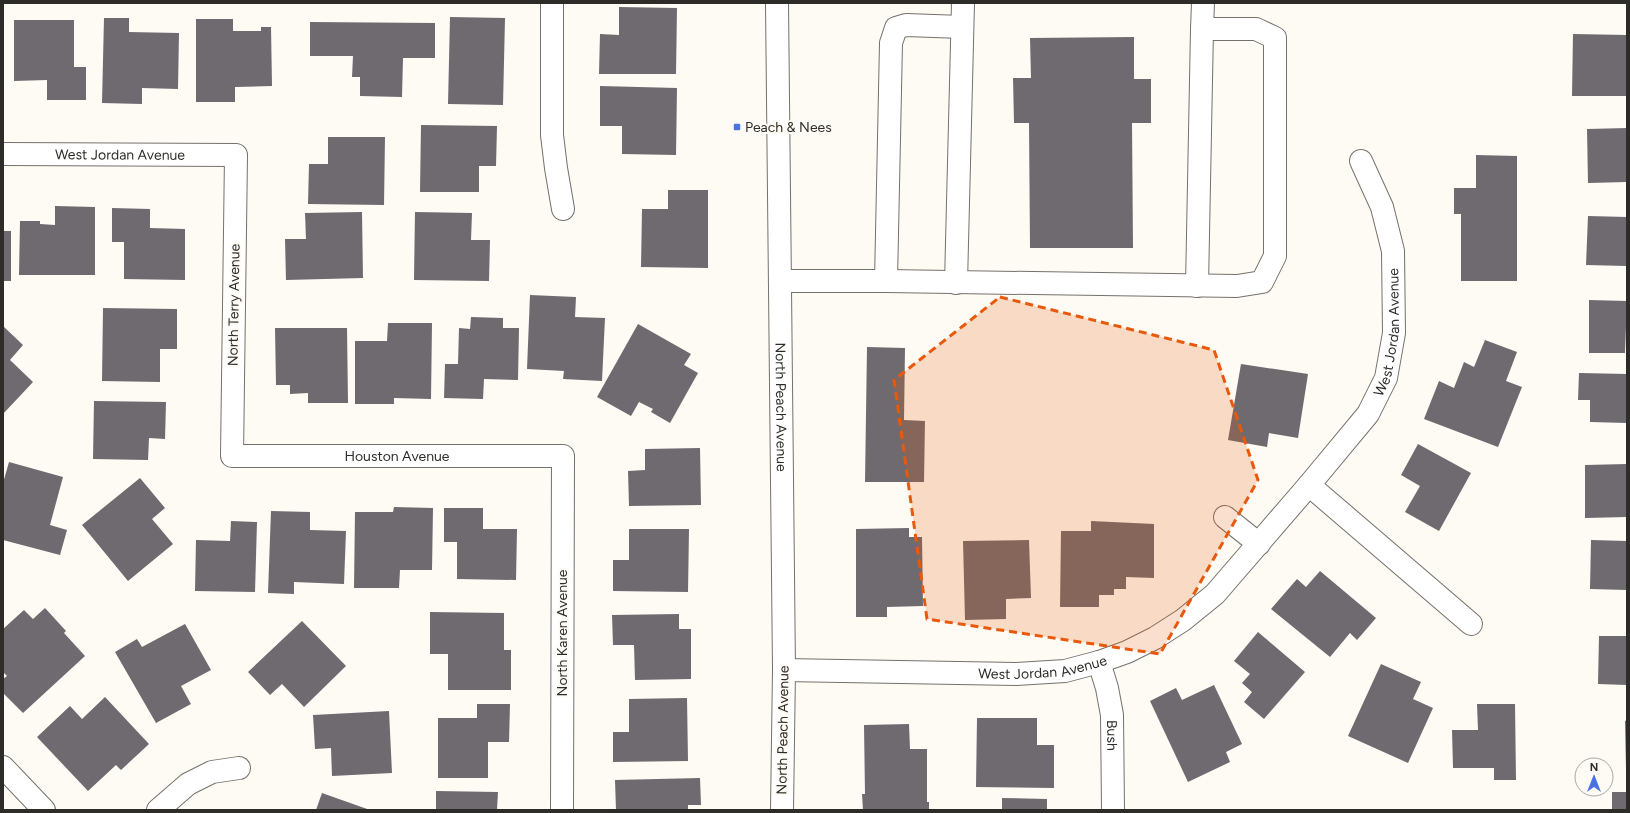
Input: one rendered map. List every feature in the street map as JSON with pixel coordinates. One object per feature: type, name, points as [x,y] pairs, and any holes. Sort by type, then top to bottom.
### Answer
[{"type":"street","points":[[552,3],[552,135],[563,209]]},
{"type":"street","name":"North Peach Avenue","points":[[777,3],[784,670],[782,810]]},
{"type":"street","points":[[956,283],[963,3]]},
{"type":"street","points":[[1197,286],[1203,3]]},
{"type":"street","points":[[886,281],[891,43],[896,28],[906,25],[962,27]]},
{"type":"street","points":[[781,281],[886,281],[1197,286],[1237,286],[1262,282],[1275,256],[1275,38],[1256,29],[1202,29]]},
{"type":"street","name":"West Jordan Avenue","points":[[3,154],[236,154]]},
{"type":"street","name":"North Terry Avenue","points":[[232,456],[236,154]]},
{"type":"street","name":"West Jordan Avenue","points":[[784,670],[1016,674],[1065,671],[1099,662],[1127,652],[1155,638],[1183,620],[1215,594],[1368,414],[1386,378],[1394,333],[1393,251],[1382,207],[1361,161]]},
{"type":"street","name":"Houston Avenue","points":[[232,456],[563,456]]},
{"type":"street","name":"North Karen Avenue","points":[[562,810],[563,456]]},
{"type":"street","points":[[1309,485],[1471,624]]},
{"type":"street","points":[[1225,517],[1258,544]]},
{"type":"street","name":"Bush","points":[[1099,662],[1107,688],[1112,715],[1113,810]]},
{"type":"street","points":[[3,767],[44,810]]},
{"type":"street","points":[[158,810],[188,784],[212,772],[239,768]]},
{"type":"highlighted area","points":[[1000,297],[1214,350],[1258,480],[1160,654],[927,619],[894,380]]},
{"type":"building","points":[[619,7],[677,8],[676,74],[599,74],[600,34],[619,35]]},
{"type":"building","points":[[450,17],[505,18],[503,105],[448,104]]},
{"type":"building","points":[[104,18],[129,18],[129,32],[179,33],[178,89],[142,88],[142,104],[102,103]]},
{"type":"building","points":[[196,19],[233,19],[233,31],[261,31],[261,27],[271,27],[272,86],[235,87],[235,102],[196,102]]},
{"type":"building","points":[[14,20],[74,20],[74,67],[86,67],[86,100],[47,100],[47,80],[14,81]]},
{"type":"building","points":[[310,22],[435,23],[435,58],[403,58],[402,97],[360,96],[360,77],[352,77],[353,56],[310,56]]},
{"type":"building","points":[[1573,34],[1627,35],[1627,96],[1572,96]]},
{"type":"building","points":[[1134,37],[1134,79],[1151,79],[1151,123],[1132,123],[1133,248],[1030,248],[1029,123],[1014,123],[1013,78],[1031,78],[1030,38]]},
{"type":"building","points":[[600,86],[677,88],[676,155],[622,154],[622,126],[600,126]]},
{"type":"building","points":[[421,125],[497,126],[496,166],[479,166],[479,192],[420,192]]},
{"type":"building","points":[[1627,128],[1627,182],[1588,183],[1587,129]]},
{"type":"building","points":[[328,137],[385,137],[384,205],[308,204],[309,164],[328,164]]},
{"type":"building","points":[[1476,155],[1517,156],[1517,281],[1461,281],[1461,214],[1454,214],[1454,188],[1476,188]]},
{"type":"building","points":[[668,190],[708,190],[708,268],[641,267],[642,209],[668,209]]},
{"type":"building","points":[[55,206],[95,207],[95,275],[19,275],[20,221],[40,221],[40,224],[55,225]]},
{"type":"building","points":[[112,208],[150,209],[150,228],[185,229],[185,280],[124,279],[124,242],[112,242]]},
{"type":"building","points":[[362,212],[363,278],[286,280],[285,239],[306,239],[305,213]]},
{"type":"building","points":[[415,212],[472,213],[471,240],[490,240],[489,281],[414,280]]},
{"type":"building","points":[[1588,216],[1627,217],[1627,266],[1586,265]]},
{"type":"building","points":[[3,231],[11,231],[11,281],[3,281]]},
{"type":"building","points":[[530,295],[576,297],[575,317],[605,318],[602,381],[563,379],[564,371],[527,369]]},
{"type":"building","points":[[1589,300],[1627,301],[1625,353],[1589,353]]},
{"type":"building","points":[[103,308],[177,309],[177,349],[160,349],[160,382],[102,381]]},
{"type":"building","points":[[471,317],[503,318],[503,328],[519,328],[518,380],[484,379],[483,399],[444,398],[445,364],[458,364],[459,328],[470,329]]},
{"type":"building","points":[[388,323],[432,323],[431,399],[394,398],[394,404],[355,404],[355,341],[387,341]]},
{"type":"building","points":[[638,324],[691,354],[684,365],[698,373],[670,423],[651,412],[653,409],[639,402],[631,416],[597,397]]},
{"type":"building","points":[[3,326],[23,345],[10,360],[33,382],[3,414]]},
{"type":"building","points":[[275,328],[347,328],[348,403],[308,403],[308,393],[290,394],[290,385],[276,385]]},
{"type":"building","points":[[1485,340],[1517,352],[1506,381],[1522,387],[1498,447],[1424,419],[1439,381],[1454,388],[1464,362],[1474,367]]},
{"type":"building","points":[[867,347],[905,348],[904,420],[925,421],[924,482],[865,482]]},
{"type":"building","points":[[1241,364],[1308,374],[1298,438],[1269,433],[1267,447],[1228,440]]},
{"type":"building","points":[[1579,373],[1627,374],[1627,423],[1590,422],[1590,400],[1578,400]]},
{"type":"building","points":[[94,401],[166,402],[165,439],[149,438],[148,460],[93,459]]},
{"type":"building","points":[[1418,444],[1471,473],[1439,531],[1405,512],[1420,486],[1401,475]]},
{"type":"building","points":[[700,448],[701,505],[629,506],[628,471],[645,470],[645,449]]},
{"type":"building","points":[[9,462],[63,477],[50,525],[67,530],[60,555],[3,540],[3,483]]},
{"type":"building","points":[[1627,464],[1627,517],[1585,518],[1585,465]]},
{"type":"building","points":[[140,478],[165,508],[152,519],[173,544],[128,581],[82,525]]},
{"type":"building","points":[[394,507],[433,508],[432,570],[400,570],[399,588],[354,588],[355,512],[393,512]]},
{"type":"building","points":[[444,508],[483,508],[483,529],[517,529],[516,580],[457,579],[457,542],[444,542]]},
{"type":"building","points":[[271,511],[310,512],[310,530],[346,531],[344,584],[294,582],[294,594],[268,593]]},
{"type":"building","points":[[231,521],[257,522],[255,592],[195,591],[196,540],[230,541]]},
{"type":"building","points":[[1091,521],[1154,524],[1154,578],[1126,577],[1126,589],[1114,589],[1114,595],[1099,595],[1099,607],[1060,607],[1061,531],[1091,531]]},
{"type":"building","points":[[909,528],[909,537],[922,537],[923,606],[887,607],[887,617],[856,617],[856,529]]},
{"type":"building","points":[[629,529],[689,529],[688,592],[613,591],[613,560],[629,560]]},
{"type":"building","points":[[1029,540],[1031,598],[1006,599],[1006,619],[965,620],[963,541]]},
{"type":"building","points":[[1591,540],[1627,541],[1627,590],[1590,589]]},
{"type":"building","points":[[1320,571],[1376,618],[1357,640],[1350,633],[1330,657],[1271,609],[1297,579],[1306,587]]},
{"type":"building","points":[[45,608],[66,631],[64,633],[85,656],[23,713],[3,693],[3,679],[7,676],[3,672],[3,629],[24,610],[33,619]]},
{"type":"building","points":[[430,612],[504,613],[504,650],[511,650],[511,690],[448,690],[448,654],[430,654]]},
{"type":"building","points":[[679,614],[679,629],[691,629],[691,679],[635,680],[634,645],[613,645],[612,615]]},
{"type":"building","points":[[302,621],[346,666],[304,707],[282,684],[270,695],[248,672]]},
{"type":"building","points":[[185,624],[211,670],[181,686],[191,704],[156,723],[115,652],[137,639],[142,647]]},
{"type":"building","points":[[1258,632],[1305,672],[1264,719],[1244,702],[1252,692],[1242,683],[1250,674],[1234,661]]},
{"type":"building","points":[[1599,636],[1627,636],[1627,685],[1598,684]]},
{"type":"building","points":[[1381,664],[1421,682],[1413,699],[1433,708],[1408,763],[1348,736]]},
{"type":"building","points":[[1214,685],[1242,744],[1226,752],[1230,762],[1188,782],[1150,701],[1176,688],[1182,700]]},
{"type":"building","points":[[105,697],[149,744],[121,770],[116,765],[88,791],[37,737],[70,706],[82,719]]},
{"type":"building","points":[[687,698],[688,761],[613,762],[613,732],[629,732],[629,699]]},
{"type":"building","points":[[477,704],[510,704],[509,742],[488,742],[488,778],[438,778],[438,718],[477,718]]},
{"type":"building","points":[[1477,704],[1515,704],[1516,780],[1494,780],[1494,768],[1453,768],[1452,730],[1478,730]]},
{"type":"building","points":[[389,711],[392,773],[332,776],[331,748],[315,749],[313,715]]},
{"type":"building","points":[[977,718],[1037,718],[1037,745],[1054,745],[1054,788],[976,787]]},
{"type":"building","points":[[1627,720],[1627,769],[1626,769],[1625,721]]},
{"type":"building","points":[[909,724],[910,749],[927,749],[927,802],[929,802],[929,810],[863,810],[862,794],[865,794],[864,725]]},
{"type":"building","points":[[700,778],[701,805],[688,805],[688,810],[616,810],[615,780]]},
{"type":"building","points":[[436,791],[498,792],[497,810],[436,810]]},
{"type":"building","points":[[1614,792],[1627,792],[1627,810],[1612,810],[1612,797],[1614,797]]},
{"type":"building","points":[[322,793],[370,810],[316,810]]},
{"type":"building","points":[[1002,798],[1047,799],[1047,810],[1002,810]]},
{"type":"place","name":"Peach & Nees","points":[[737,127]]}]
